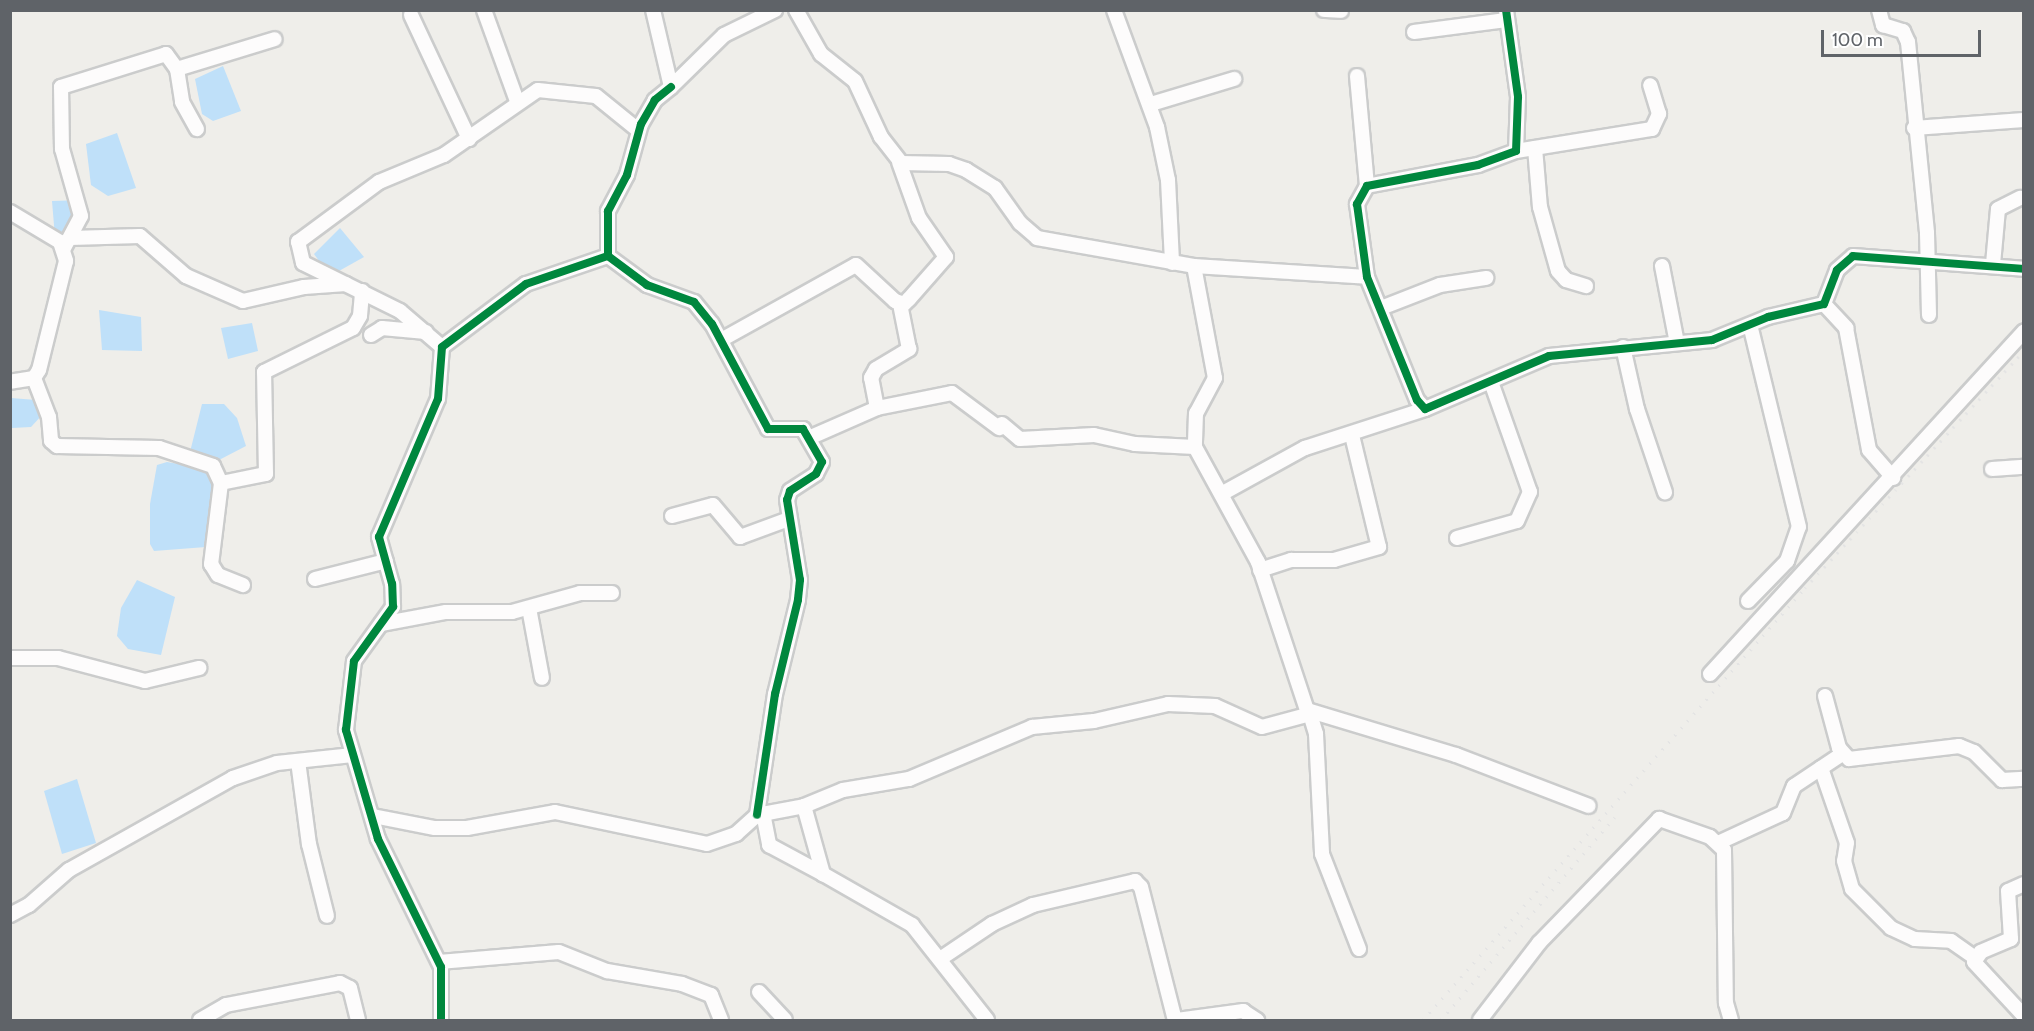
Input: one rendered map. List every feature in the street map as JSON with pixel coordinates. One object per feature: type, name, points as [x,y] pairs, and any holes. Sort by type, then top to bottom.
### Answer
[{"type":"street","points":[[483,10],[517,100]]},
{"type":"street","points":[[654,10],[671,87]]},
{"type":"street","points":[[608,256],[608,211],[627,175],[642,123],[671,87],[724,35],[775,10]]},
{"type":"street","points":[[796,10],[821,54],[855,81],[881,137],[899,162],[919,218],[946,257],[905,302],[909,349],[876,369],[871,378],[877,408]]},
{"type":"street","points":[[1113,10],[1151,104],[1168,180],[1172,263]]},
{"type":"street","points":[[1324,10],[1341,12]]},
{"type":"street","points":[[1879,10],[1883,25],[1903,31],[1908,42],[1914,128],[1928,261],[1929,315]]},
{"type":"street","points":[[411,15],[469,139]]},
{"type":"street","points":[[1414,32],[1506,15],[1518,97],[1516,151]]},
{"type":"street","points":[[177,69],[275,39]]},
{"type":"street","points":[[197,129],[182,102],[177,69],[170,58],[158,54],[59,89],[62,149],[81,216],[67,243],[66,261],[34,378],[49,417],[50,436],[57,446],[172,450],[213,466],[221,483],[211,564],[218,575],[243,585]]},
{"type":"street","points":[[1358,76],[1367,186],[1357,204],[1356,219],[1368,277],[1417,400],[1425,409]]},
{"type":"street","points":[[1151,104],[1234,79]]},
{"type":"street","points":[[1367,186],[1478,165],[1516,151],[1652,129],[1659,114],[1650,85]]},
{"type":"street","points":[[442,347],[426,332],[357,287],[303,263],[298,242],[327,217],[392,174],[434,160],[494,124],[517,100],[538,90],[555,89],[596,96],[642,123]]},
{"type":"street","points":[[1914,128],[2024,120]]},
{"type":"street","points":[[1535,148],[1540,207],[1558,271],[1566,280],[1586,286]]},
{"type":"street","points":[[899,162],[949,164],[966,170],[994,188],[1023,228],[1037,238],[1194,266],[1368,277]]},
{"type":"street","points":[[1993,264],[1998,209],[2020,198]]},
{"type":"street","points":[[10,212],[67,243],[140,236],[186,276],[243,301],[304,287],[357,287]]},
{"type":"street","points":[[608,256],[646,285],[694,302],[721,340],[768,429],[803,429],[811,437],[822,462],[816,474],[790,490],[786,509],[800,580],[798,600],[771,714],[760,814],[770,845],[912,925],[947,954],[987,1020]]},
{"type":"street","points":[[441,1020],[444,990],[439,962],[378,839],[354,755],[345,713],[350,673],[365,642],[393,607],[380,531],[438,399],[442,347],[526,284],[608,256]]},
{"type":"street","points":[[1824,304],[1837,270],[1853,256],[1993,264],[2024,269]]},
{"type":"street","points":[[721,340],[856,265],[905,302]]},
{"type":"street","points":[[1194,266],[1215,378],[1196,413],[1195,447],[1223,494],[1260,570],[1310,714],[1316,734],[1322,854],[1359,949]]},
{"type":"street","points":[[1662,266],[1677,343]]},
{"type":"street","points":[[1381,308],[1440,285],[1486,278]]},
{"type":"street","points":[[221,483],[266,474],[264,372],[353,328],[360,316],[357,287]]},
{"type":"street","points":[[1223,494],[1305,448],[1352,435],[1425,409],[1549,356],[1712,340],[1750,325],[1824,304]]},
{"type":"street","points":[[1824,304],[1846,328],[1869,450],[1893,478]]},
{"type":"street","points":[[1748,601],[1787,561],[1799,527],[1750,325]]},
{"type":"street","points":[[371,335],[381,328],[426,332]]},
{"type":"street","points":[[1710,674],[1893,478],[2024,331]]},
{"type":"street","points":[[1623,347],[1637,409],[1665,492]]},
{"type":"street","points":[[10,382],[34,378]]},
{"type":"street","points":[[1457,538],[1517,522],[1530,492],[1491,382]]},
{"type":"street","points":[[811,437],[877,408],[952,393],[1020,439],[1094,435],[1136,444],[1195,447]]},
{"type":"street","points":[[1260,570],[1291,560],[1334,560],[1379,547],[1352,435]]},
{"type":"street","points":[[1992,469],[2024,467]]},
{"type":"street","points":[[672,516],[713,506],[740,537],[789,519]]},
{"type":"street","points":[[315,579],[386,561]]},
{"type":"street","points":[[381,624],[446,612],[529,608],[580,593],[612,593]]},
{"type":"street","points":[[529,608],[542,678]]},
{"type":"street","points":[[10,658],[58,658],[145,681],[199,668]]},
{"type":"street","points":[[1825,696],[1842,754]]},
{"type":"street","points":[[373,816],[435,828],[467,828],[555,812],[707,844],[736,834],[760,814],[804,806],[843,790],[909,779],[1032,727],[1094,721],[1168,704],[1215,706],[1262,727],[1310,714],[1408,738],[1589,806]]},
{"type":"street","points":[[1842,754],[1857,759],[1959,746],[1974,752],[2002,780],[2024,779]]},
{"type":"street","points":[[1720,842],[1783,813],[1794,786],[1842,754]]},
{"type":"street","points":[[10,915],[29,905],[69,870],[185,803],[259,768],[354,755]]},
{"type":"street","points":[[298,761],[309,844],[327,916]]},
{"type":"street","points":[[1821,768],[1846,843],[1845,867],[1851,889],[1892,928],[1915,939],[1951,941],[1975,958],[1980,974],[2024,1016]]},
{"type":"street","points":[[804,806],[823,874]]},
{"type":"street","points":[[1480,1020],[1539,943],[1650,823],[1666,820],[1720,842],[1724,850],[1726,1003],[1731,1020]]},
{"type":"street","points":[[947,954],[1033,905],[1135,881],[1141,887],[1176,1020],[1243,1011],[1257,1020]]},
{"type":"street","points":[[1975,958],[2011,939],[2008,891],[2024,884]]},
{"type":"street","points":[[439,962],[559,952],[607,971],[682,984],[711,995],[721,1020]]},
{"type":"street","points":[[200,1020],[236,1002],[340,983],[350,988],[357,1020]]},
{"type":"street","points":[[759,992],[785,1020]]},
{"type":"water","points":[[223,66],[241,111],[213,121],[202,114],[195,79]]},
{"type":"water","points":[[117,133],[136,188],[108,196],[91,185],[86,144]]},
{"type":"water","points":[[83,200],[76,239],[55,237],[52,201]]},
{"type":"water","points":[[340,228],[364,257],[330,276],[314,254]]},
{"type":"water","points":[[99,310],[141,317],[142,351],[102,350]]},
{"type":"water","points":[[252,323],[258,351],[228,359],[221,328]]},
{"type":"water","points":[[11,398],[36,400],[43,414],[31,427],[12,428]]},
{"type":"water","points":[[202,404],[224,404],[237,418],[246,446],[219,460],[197,458],[190,452]]},
{"type":"water","points":[[167,462],[214,470],[219,486],[212,538],[206,547],[154,551],[150,544],[150,504],[157,465]]},
{"type":"water","points":[[137,580],[175,597],[161,655],[128,649],[117,636],[121,608]]},
{"type":"water","points":[[77,779],[96,843],[62,854],[44,791]]},
{"type":"railway","points":[[1423,1020],[1805,588],[2024,351]]},
{"type":"railway","points":[[1441,1020],[1615,817]]},
{"type":"cycle path","points":[[1506,10],[1518,97],[1516,151],[1478,165],[1367,186],[1357,204],[1367,277],[1417,400],[1425,409],[1549,356],[1712,340],[1768,317],[1824,304],[1837,270],[1853,256],[2024,269]]},
{"type":"cycle path","points":[[671,87],[655,100],[641,124],[627,175],[608,211],[608,256],[647,285],[694,302],[712,324],[768,429],[803,429],[822,462],[816,474],[790,491],[787,500],[800,580],[798,600],[775,694],[757,815]]},
{"type":"cycle path","points":[[441,1020],[441,967],[378,839],[346,730],[354,661],[393,607],[392,584],[379,537],[438,399],[442,347],[526,284],[608,256]]}]
